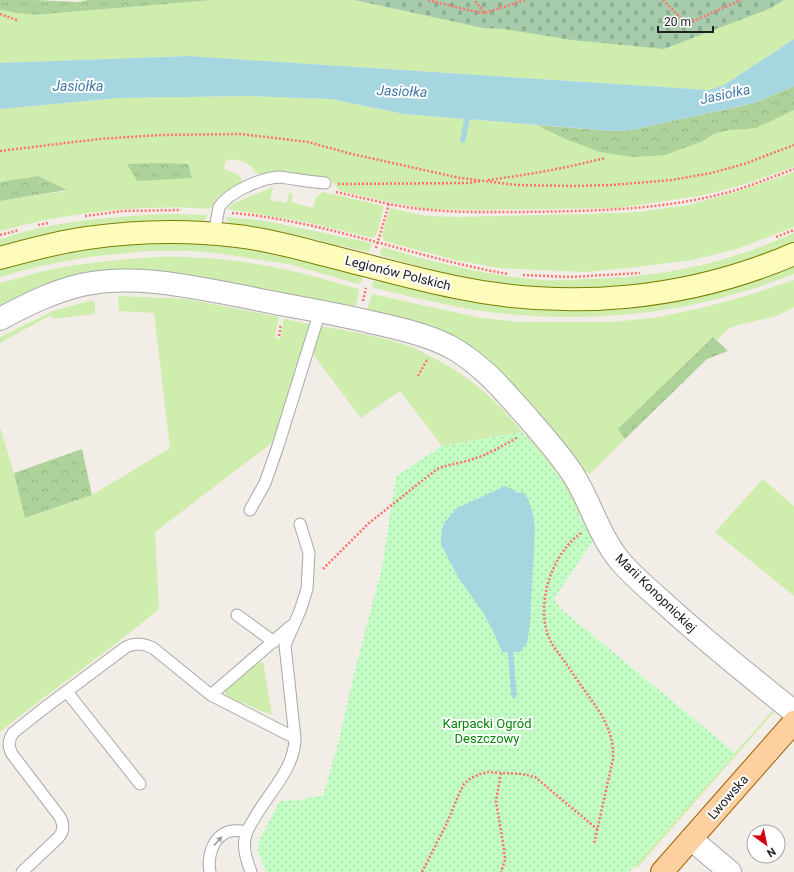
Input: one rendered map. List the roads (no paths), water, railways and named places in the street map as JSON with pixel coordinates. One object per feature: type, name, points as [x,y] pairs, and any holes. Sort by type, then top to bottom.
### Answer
[{"type":"main road","name":"Legionów Polskich","points":[[0,258],[50,245],[86,238],[150,232],[214,234],[238,236],[286,245],[455,288],[536,298],[605,300],[661,294],[690,288],[751,271],[794,254]]},
{"type":"main road","name":"Lwowska","points":[[662,872],[794,722]]},
{"type":"street","name":"Marii Konopnickiej","points":[[0,319],[39,299],[81,285],[100,282],[136,280],[190,287],[320,311],[390,326],[449,346],[484,370],[536,426],[573,475],[605,540],[627,569],[678,616],[794,712]]},
{"type":"street","points":[[691,839],[730,872]]},
{"type":"lane","points":[[214,234],[219,207],[221,204],[235,193],[249,186],[263,180],[280,177],[325,183]]},
{"type":"lane","points":[[250,510],[265,483],[277,449],[320,311]]},
{"type":"lane","points":[[250,872],[246,857],[245,845],[247,832],[292,758],[294,752],[295,738],[286,645],[307,589],[309,553],[300,524]]},
{"type":"lane","points":[[237,615],[274,642]]},
{"type":"lane","points":[[212,696],[293,624]]},
{"type":"lane","points":[[22,872],[59,837],[63,826],[60,817],[9,749],[9,742],[13,733],[126,647],[140,644],[153,648],[212,696],[295,738]]},
{"type":"lane","points":[[67,692],[140,784]]},
{"type":"lane","points":[[210,872],[210,855],[216,842],[226,833],[232,831],[247,832]]},
{"type":"water","name":"Jasiołka","points":[[794,39],[794,86],[754,103],[631,130],[613,131],[404,114],[331,99],[247,96],[119,98],[0,109],[0,63],[188,56],[709,90],[724,85]]},
{"type":"water","points":[[505,486],[518,493],[523,492],[528,499],[532,510],[535,526],[530,624],[527,643],[520,652],[502,652],[484,614],[458,577],[441,544],[441,535],[444,523],[457,508]]},
{"type":"waterway","points":[[463,140],[468,113]]},
{"type":"waterway","points":[[510,645],[514,695]]},
{"type":"park label","name":"Karpacki Ogród Deszczowy","points":[[487,730]]}]
